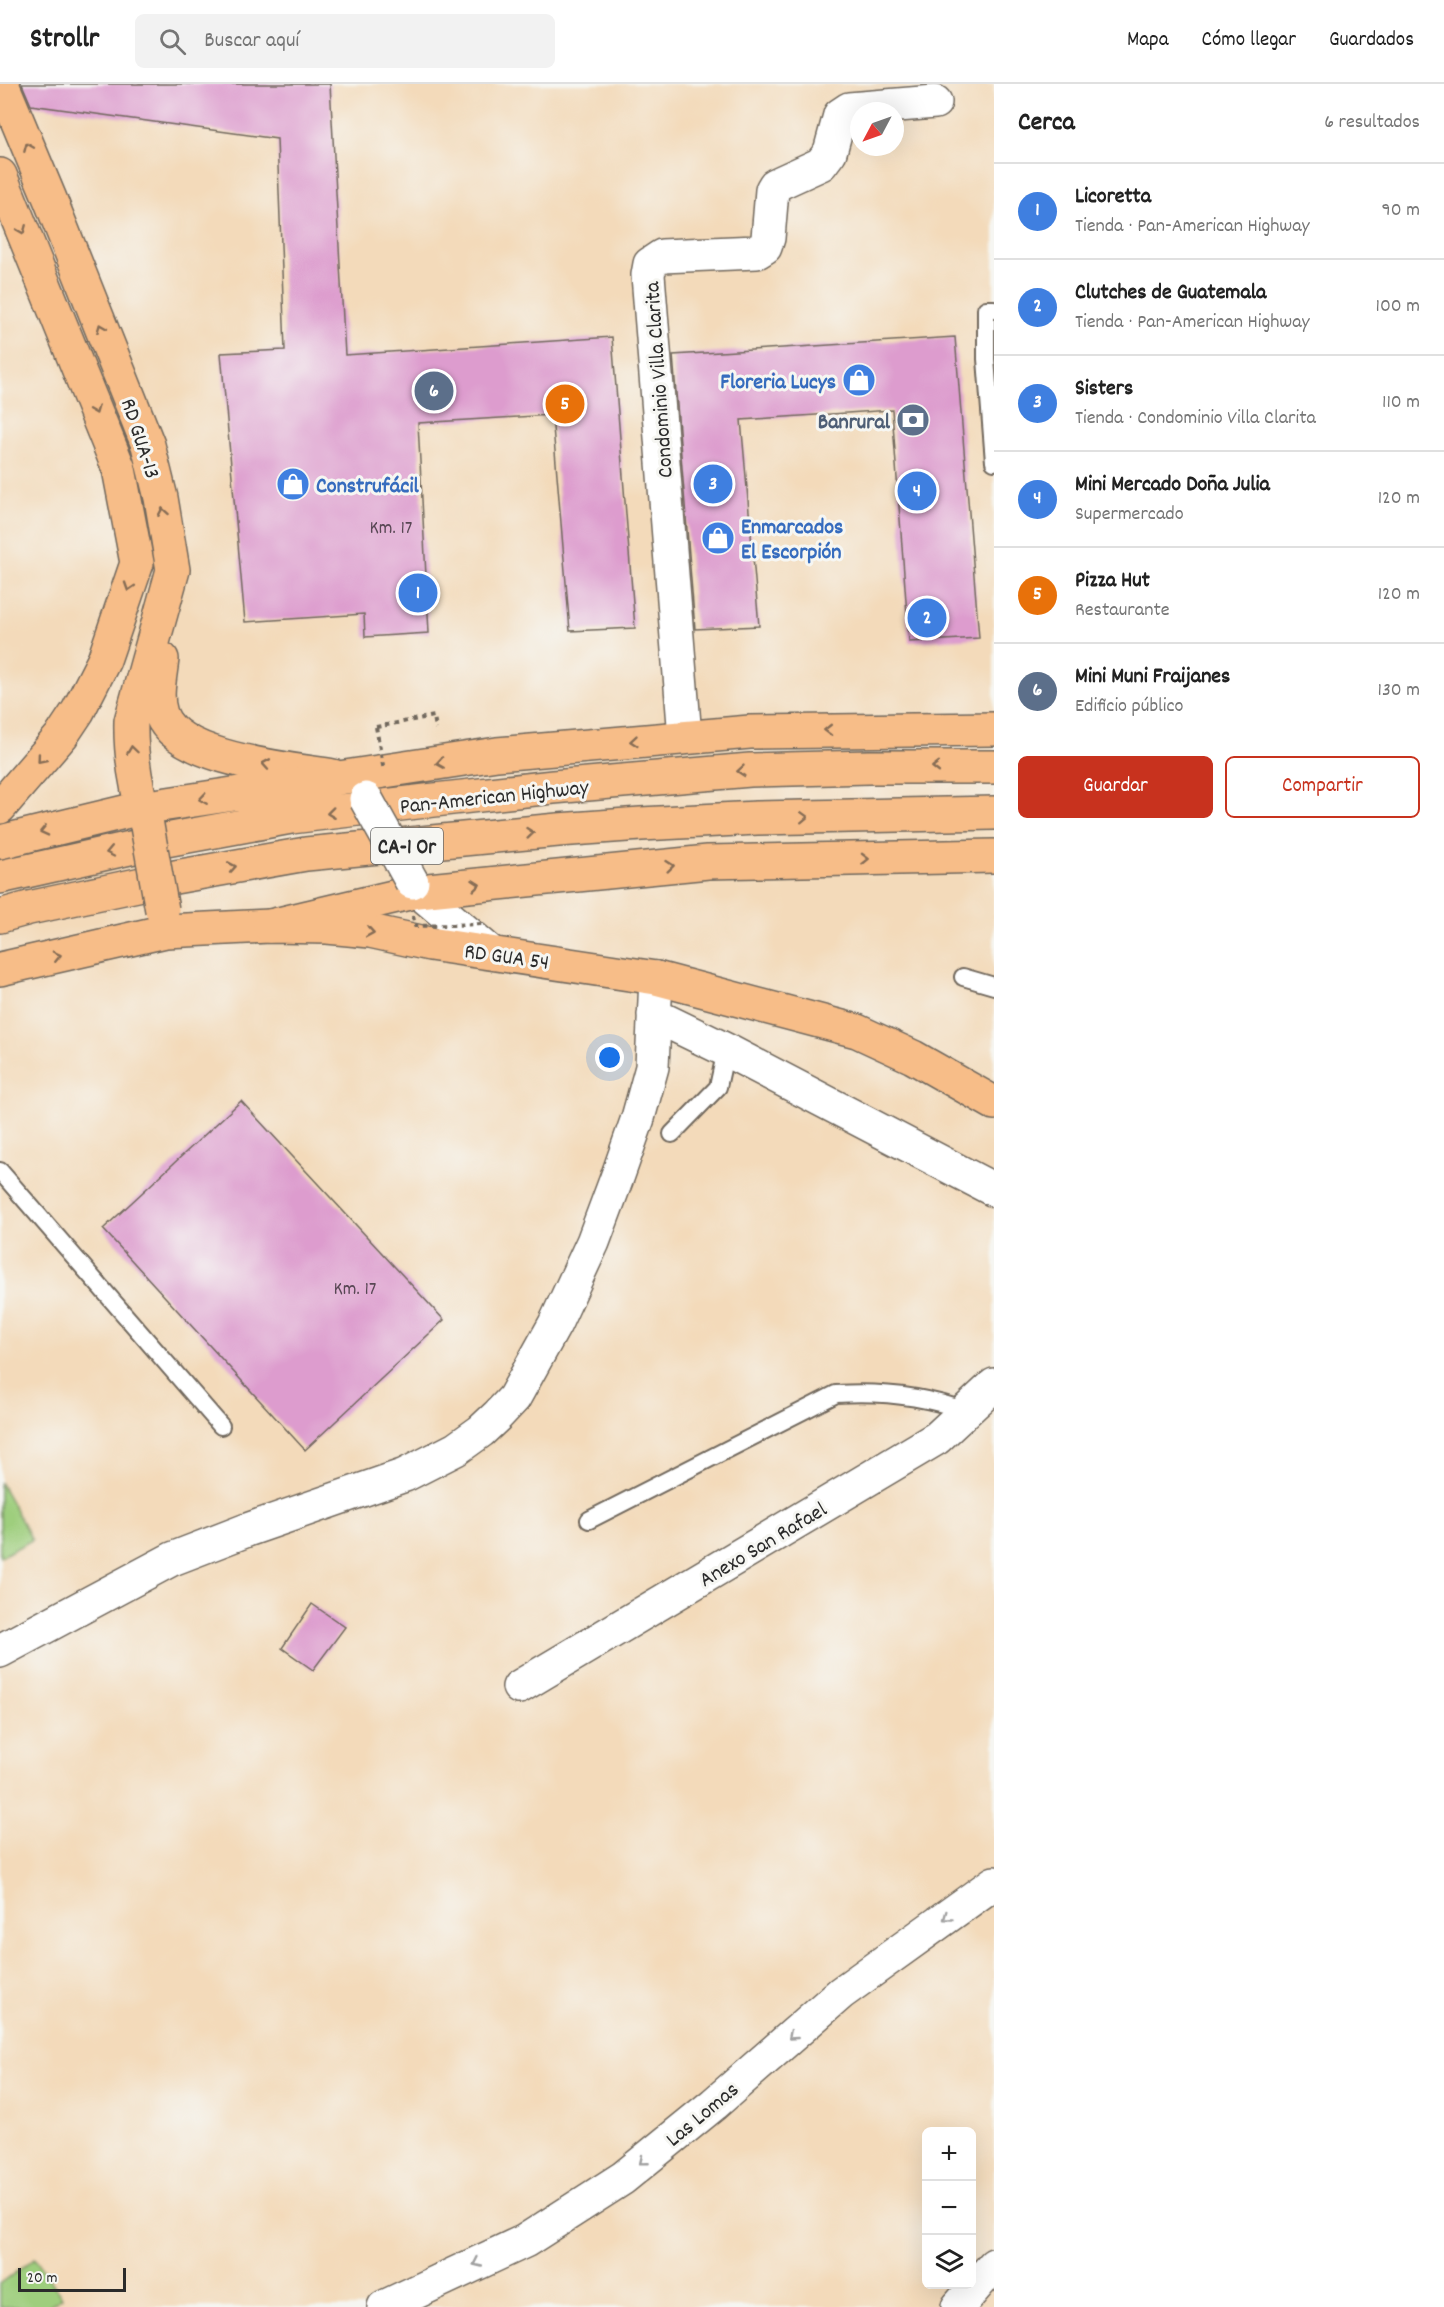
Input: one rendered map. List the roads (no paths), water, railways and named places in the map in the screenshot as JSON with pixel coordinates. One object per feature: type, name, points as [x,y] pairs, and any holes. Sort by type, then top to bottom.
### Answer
[{"type":"main road","name":"RD GUA-13","points":[[2,84],[148,445],[161,498],[173,570],[130,721],[130,744],[164,921]]},
{"type":"main road","name":"RD GUA-13","points":[[0,175],[119,469],[137,563],[105,660],[78,711],[62,735],[0,807]]},
{"type":"main road","points":[[173,570],[158,690],[161,714],[167,726],[184,741],[226,757],[354,785]]},
{"type":"main road","points":[[0,842],[354,785],[497,754],[685,736],[817,730],[994,729]]},
{"type":"main road","name":"Pan-American Highway","points":[[0,877],[166,840],[280,819],[553,787],[750,770],[994,766]]},
{"type":"main road","name":"Pan-American Highway","points":[[0,916],[175,877],[306,854],[641,824],[994,813]]},
{"type":"main road","points":[[270,926],[415,887],[708,862],[994,856]]},
{"type":"main road","name":"RD GUA 54","points":[[0,969],[164,921],[327,927],[370,931],[429,944],[487,938],[656,978],[857,1031],[913,1057],[994,1103]]},
{"type":"street","name":"Condominio Villa Clarita","points":[[685,736],[648,275],[650,264],[662,256],[757,252],[765,247],[768,238],[772,190],[775,185],[822,164],[830,152],[840,115],[849,109],[935,102]]},
{"type":"street","points":[[354,785],[415,887],[487,938]]},
{"type":"street","points":[[0,1651],[172,1559],[247,1530],[386,1483],[456,1449],[482,1431],[514,1398],[555,1324],[593,1242],[638,1118],[652,1067],[656,978]]},
{"type":"street","points":[[654,1015],[726,1050],[994,1190]]},
{"type":"street","name":"Anexo San Rafael","points":[[519,1687],[937,1438],[994,1385]]},
{"type":"street","name":"Las Lomas","points":[[384,2307],[525,2241],[623,2178],[714,2104],[841,1993],[994,1883]]},
{"type":"street","points":[[957,2307],[994,2265]]},
{"type":"lane","points":[[994,309],[986,309],[986,359],[994,462]]},
{"type":"lane","points":[[963,977],[994,986]]},
{"type":"lane","points":[[672,1134],[718,1087],[726,1050]]},
{"type":"lane","points":[[0,1171],[221,1426]]},
{"type":"lane","points":[[589,1520],[836,1394],[867,1392],[937,1401],[966,1411]]},
{"type":"place","name":"Floreria Lucys","points":[[859,380]]},
{"type":"place","name":"Mini Muni Fraijanes","points":[[434,391]]},
{"type":"place","name":"Pizza Hut","points":[[565,404]]},
{"type":"place","name":"Banrural","points":[[913,420]]},
{"type":"place","name":"Construfácil","points":[[293,484]]},
{"type":"place","name":"Sisters","points":[[713,484]]},
{"type":"place","name":"Mini Mercado Doña Julia","points":[[917,491]]},
{"type":"place","name":"Enmarcados El Escorpión","points":[[718,538]]},
{"type":"place","name":"Licoretta","points":[[418,593]]},
{"type":"place","name":"Clutches de Guatemala","points":[[927,618]]}]
